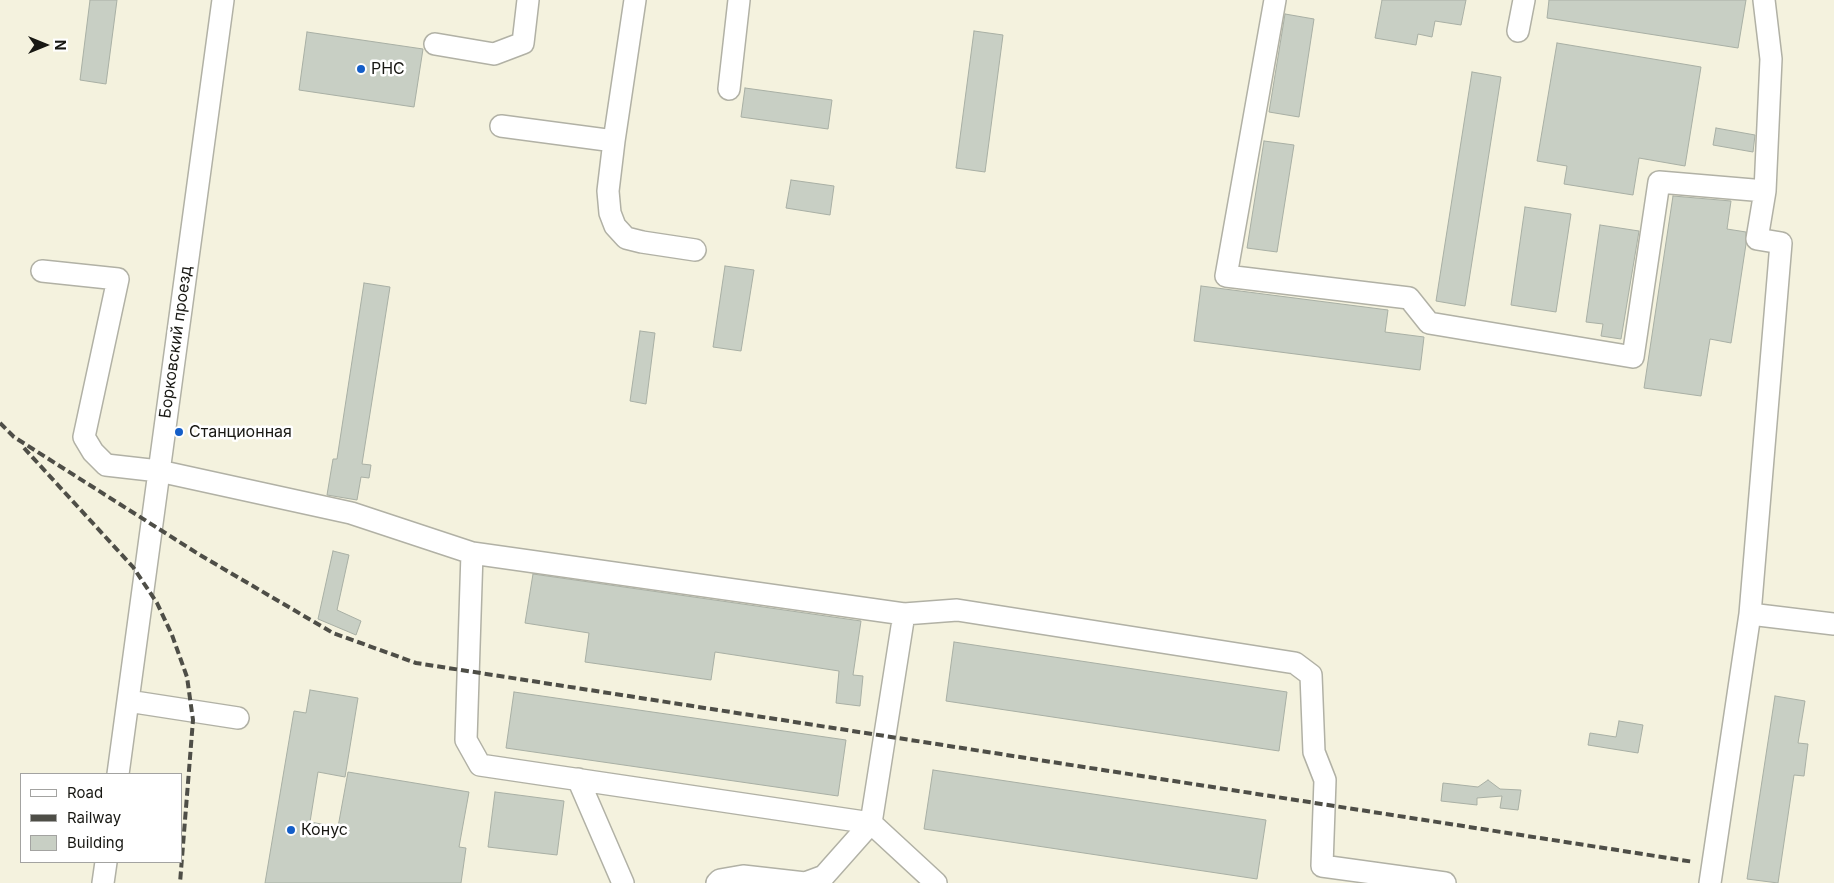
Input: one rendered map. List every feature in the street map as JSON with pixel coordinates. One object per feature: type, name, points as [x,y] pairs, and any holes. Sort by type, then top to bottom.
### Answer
[{"type":"street","name":"Борковский проезд","points":[[118,773],[223,0]]},
{"type":"street","points":[[435,44],[494,54],[523,43],[528,0]]},
{"type":"street","points":[[635,0],[608,191],[610,213],[615,226],[626,238],[695,250]]},
{"type":"street","points":[[728,89],[739,0]]},
{"type":"street","points":[[1275,0],[1226,276],[1409,298],[1429,324],[1634,356],[1658,182],[1765,191]]},
{"type":"street","points":[[1518,31],[1524,0]]},
{"type":"street","points":[[1710,883],[1750,614],[1781,243],[1757,239],[1765,191],[1772,59],[1764,0]]},
{"type":"street","points":[[501,126],[614,141]]},
{"type":"street","points":[[42,272],[118,279],[84,437],[92,452],[106,465],[159,471],[351,513],[472,553],[904,614],[957,610],[1295,663],[1312,675],[1314,752],[1326,780],[1322,866],[1445,883]]},
{"type":"street","points":[[472,553],[466,740],[480,765],[871,823],[936,883]]},
{"type":"street","points":[[717,883],[720,880],[744,876],[805,883],[824,876],[871,823],[904,614]]},
{"type":"street","points":[[1750,614],[1834,624]]},
{"type":"street","points":[[128,701],[238,718]]},
{"type":"street","points":[[578,779],[623,883]]},
{"type":"street","points":[[103,883],[106,863]]},
{"type":"shaded area","points":[[0,0],[1834,0],[1834,883],[0,883]]},
{"type":"building","points":[[90,0],[117,0],[106,84],[80,80]]},
{"type":"building","points":[[1382,0],[1466,0],[1461,25],[1435,21],[1432,37],[1418,34],[1416,45],[1375,38]]},
{"type":"building","points":[[1549,0],[1746,0],[1738,48],[1547,18]]},
{"type":"building","points":[[1285,14],[1314,19],[1299,117],[1269,112]]},
{"type":"building","points":[[974,31],[1003,35],[985,172],[956,168]]},
{"type":"building","name":"РНС","points":[[307,32],[423,49],[414,107],[299,90]]},
{"type":"building","points":[[1557,43],[1701,67],[1685,166],[1639,158],[1633,195],[1564,184],[1567,166],[1537,161]]},
{"type":"building","points":[[1472,72],[1501,77],[1465,306],[1436,301]]},
{"type":"building","points":[[745,88],[832,100],[828,129],[741,117]]},
{"type":"building","points":[[1716,128],[1755,135],[1753,152],[1713,145]]},
{"type":"building","points":[[1264,141],[1294,145],[1277,252],[1247,248]]},
{"type":"building","points":[[791,180],[834,186],[830,215],[786,208]]},
{"type":"building","points":[[1673,196],[1731,201],[1727,229],[1746,232],[1746,244],[1731,343],[1710,339],[1701,396],[1644,388]]},
{"type":"building","points":[[1525,207],[1571,214],[1556,312],[1511,305]]},
{"type":"building","points":[[1600,225],[1639,231],[1621,339],[1601,336],[1603,324],[1586,322]]},
{"type":"building","points":[[725,266],[754,270],[741,351],[713,347]]},
{"type":"building","points":[[364,283],[390,287],[362,464],[371,465],[369,478],[361,477],[357,500],[327,495],[333,459],[337,459]]},
{"type":"building","points":[[1201,286],[1388,310],[1385,332],[1424,337],[1420,370],[1194,341]]},
{"type":"building","points":[[640,331],[655,333],[646,404],[630,401]]},
{"type":"building","points":[[333,551],[349,555],[337,610],[361,621],[356,635],[318,619]]},
{"type":"building","points":[[533,574],[861,621],[853,675],[863,676],[860,706],[836,703],[839,671],[715,652],[711,680],[585,662],[589,633],[525,623]]},
{"type":"building","points":[[954,642],[1287,692],[1279,751],[946,701]]},
{"type":"building","points":[[310,690],[358,698],[345,777],[318,772],[310,822],[338,827],[348,772],[469,792],[459,847],[466,848],[461,883],[265,883],[294,711],[306,713]]},
{"type":"building","points":[[514,692],[846,740],[838,796],[506,748]]},
{"type":"building","points":[[1775,696],[1805,701],[1798,743],[1808,744],[1804,776],[1794,775],[1778,883],[1747,879]]},
{"type":"building","points":[[1619,721],[1643,725],[1638,753],[1588,745],[1590,733],[1616,737]]},
{"type":"building","points":[[933,770],[1266,820],[1257,879],[924,829]]},
{"type":"building","points":[[1488,780],[1500,789],[1521,790],[1518,810],[1500,808],[1502,796],[1477,798],[1477,805],[1441,801],[1443,783],[1478,787]]},
{"type":"building","points":[[495,792],[564,801],[557,855],[488,847]]},
{"type":"railway","points":[[0,423],[14,437],[200,555],[333,633],[416,663],[1694,862]]},
{"type":"railway","points":[[24,448],[133,567],[157,603],[172,635],[187,677],[193,720],[182,858]]},
{"type":"railway","points":[[180,883],[182,863]]},
{"type":"place","name":"РНС","points":[[361,69]]},
{"type":"place","name":"Станционная","points":[[179,432]]},
{"type":"place","name":"Конус","points":[[291,830]]}]
